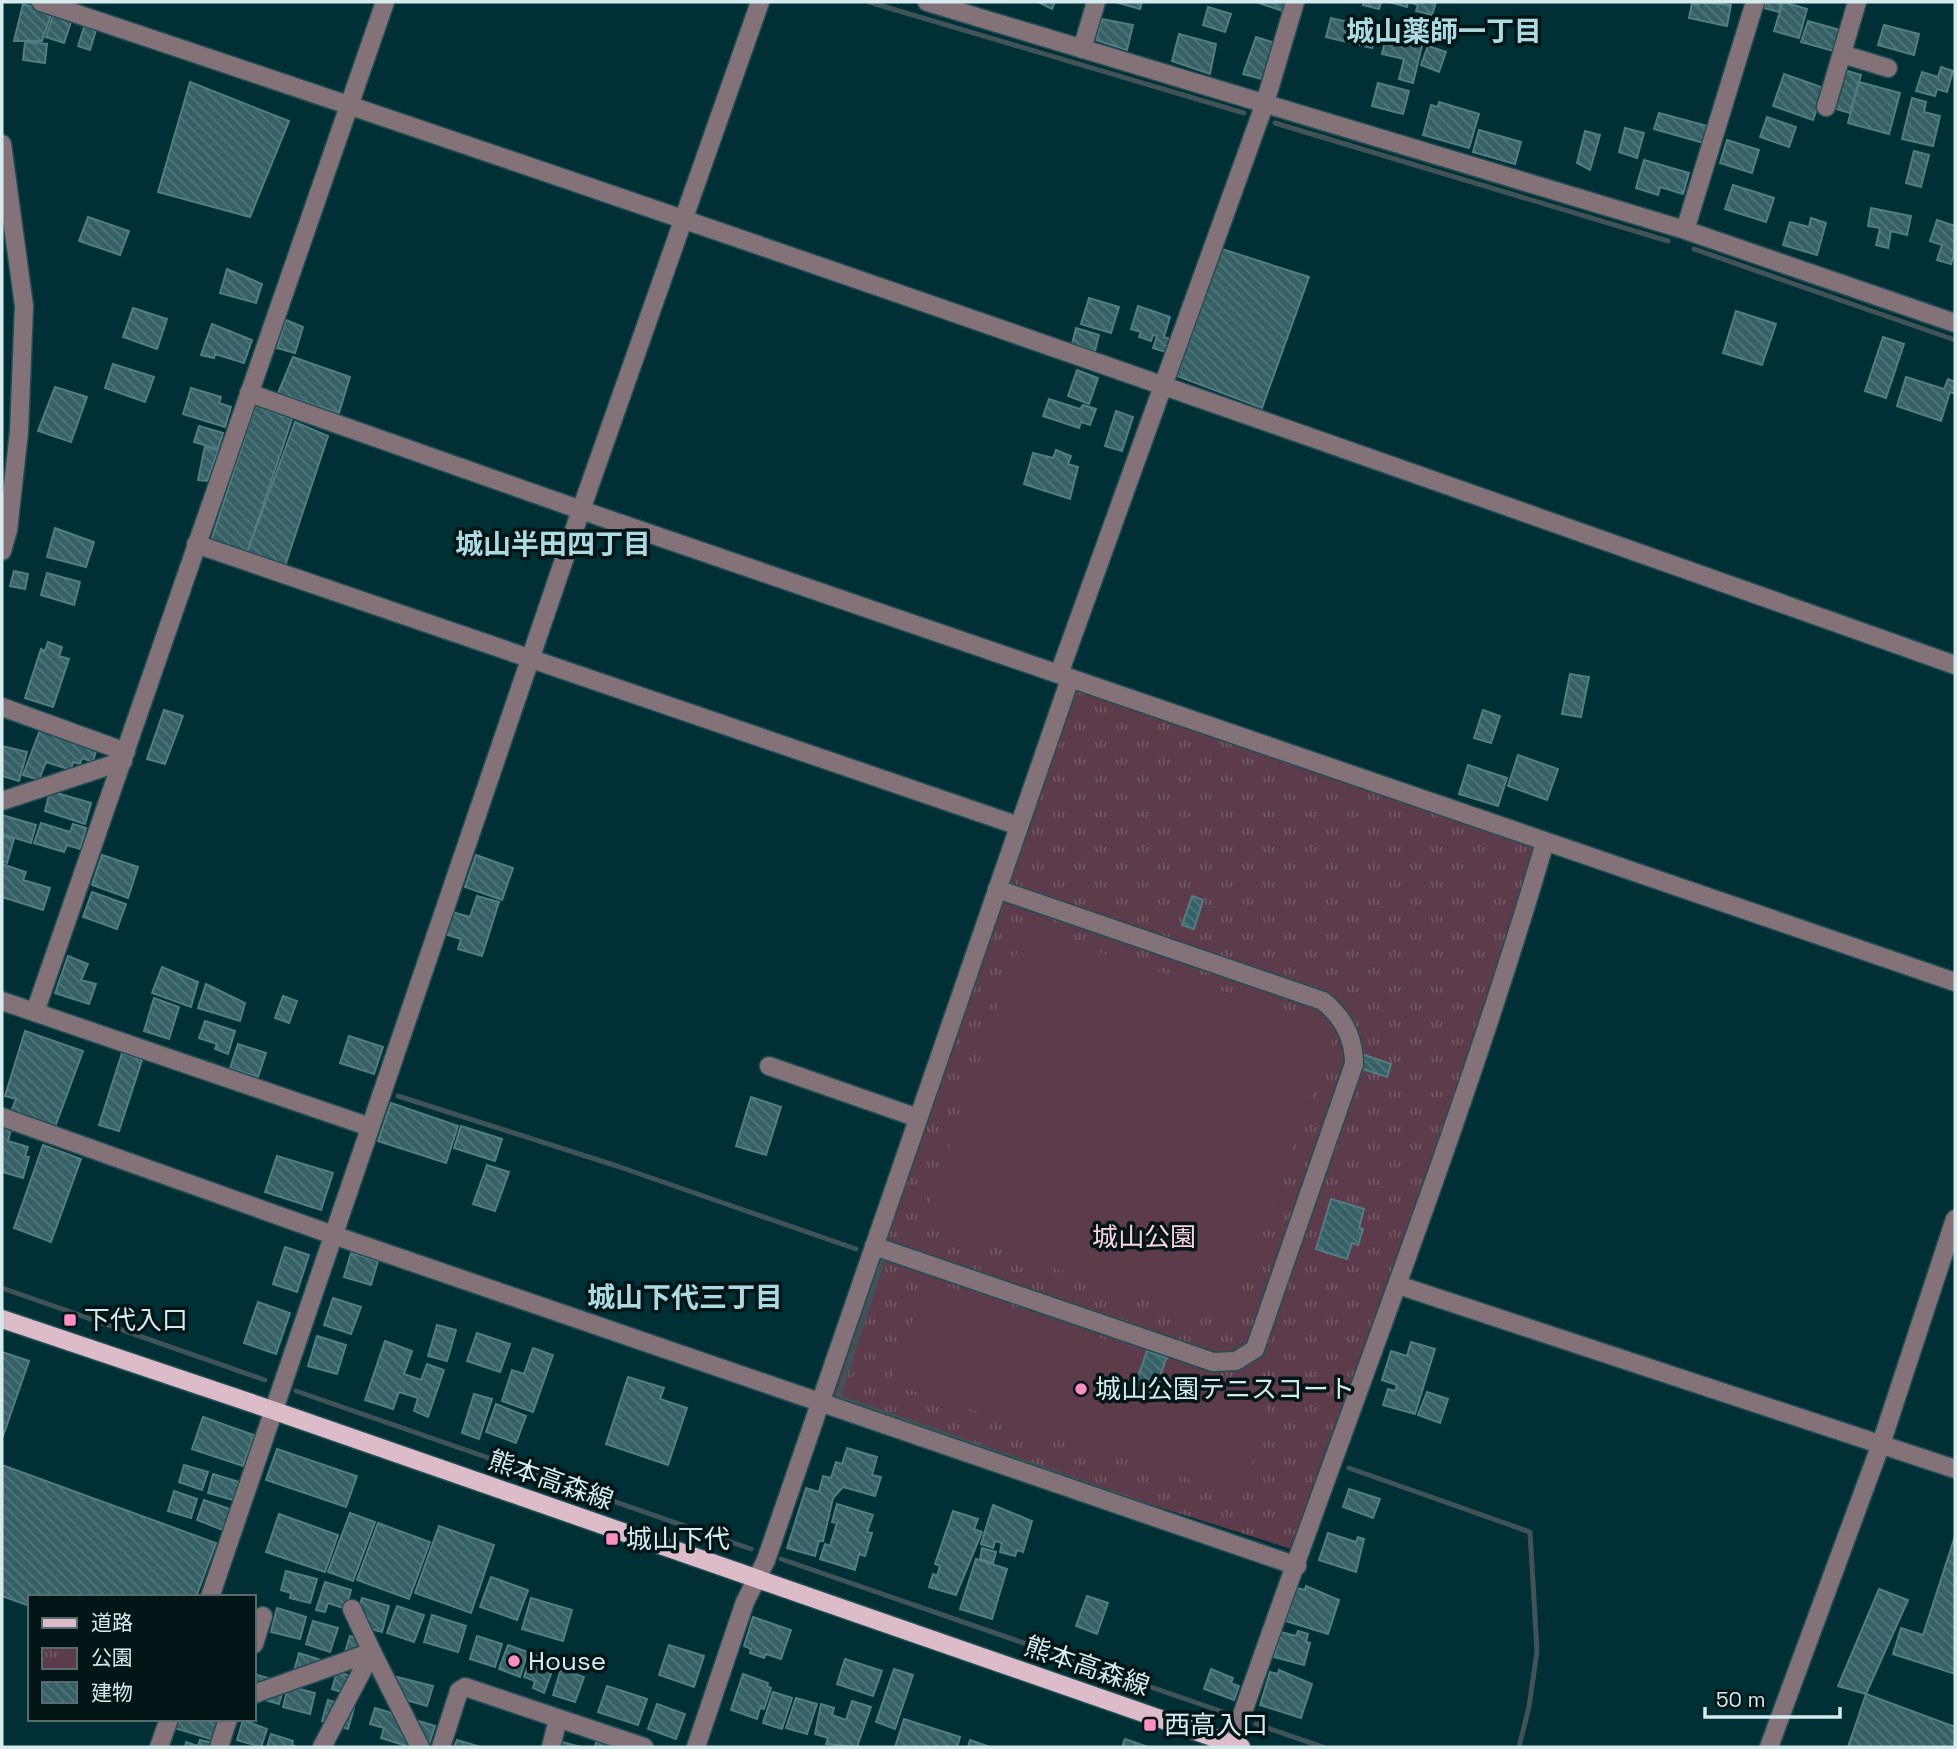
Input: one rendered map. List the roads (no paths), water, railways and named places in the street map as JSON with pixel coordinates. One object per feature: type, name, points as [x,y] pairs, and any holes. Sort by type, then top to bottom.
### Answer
[{"type":"main road","name":"熊本高森線","points":[[2,1319],[272,1410],[1235,1746]]},
{"type":"street","points":[[41,2],[351,105],[1955,664]]},
{"type":"street","points":[[35,1012],[385,2]]},
{"type":"street","points":[[211,1595],[581,510],[760,2]]},
{"type":"street","points":[[1083,49],[1097,2]]},
{"type":"street","points":[[696,1747],[745,1602],[766,1560],[1019,826],[1065,676],[1163,386],[1265,103],[1295,2]]},
{"type":"street","points":[[1685,230],[1755,2]]},
{"type":"street","points":[[1826,107],[1857,2]]},
{"type":"street","points":[[938,3],[1685,230],[1955,323]]},
{"type":"street","points":[[1842,54],[1888,68]]},
{"type":"street","points":[[2,144],[8,231],[24,306],[2,551]]},
{"type":"street","points":[[249,393],[581,510],[1955,982]]},
{"type":"street","points":[[196,544],[1019,826]]},
{"type":"street","points":[[2,707],[125,756]]},
{"type":"street","points":[[2,801],[125,756]]},
{"type":"street","points":[[1235,1746],[1508,970],[1545,842]]},
{"type":"street","points":[[874,1246],[1213,1362],[1236,1361],[1255,1349],[1354,1063],[1354,1051],[1345,1025],[1336,1012],[1323,1001],[997,889]]},
{"type":"street","points":[[2,1001],[370,1127]]},
{"type":"street","points":[[769,1066],[918,1118]]},
{"type":"street","points":[[2,1116],[333,1235],[821,1400],[1297,1566]]},
{"type":"street","points":[[1769,1747],[1881,1444],[1955,1219]]},
{"type":"street","points":[[1398,1285],[1955,1469]]},
{"type":"street","points":[[352,1609],[421,1747]]},
{"type":"street","points":[[256,1638],[263,1616]]},
{"type":"street","points":[[256,1693],[372,1652]]},
{"type":"street","points":[[322,1747],[372,1652]]},
{"type":"street","points":[[441,1747],[459,1691],[465,1686],[644,1747]]},
{"type":"street","points":[[551,1747],[558,1719]]},
{"type":"street","points":[[159,1747],[168,1721]]},
{"type":"street","points":[[219,1747],[227,1721]]},
{"type":"waterway","points":[[869,2],[1244,113]]},
{"type":"waterway","points":[[1275,123],[1668,241]]},
{"type":"waterway","points":[[1694,249],[1955,340]]},
{"type":"waterway","points":[[398,1096],[617,1166],[856,1249]]},
{"type":"waterway","points":[[883,1258],[838,1397],[1163,1511]]},
{"type":"waterway","points":[[2,1288],[265,1380]]},
{"type":"waterway","points":[[296,1391],[751,1549]]},
{"type":"waterway","points":[[1349,1468],[1530,1532],[1537,1651],[1529,1707],[1519,1747]]},
{"type":"waterway","points":[[781,1559],[1226,1713]]},
{"type":"waterway","points":[[1256,1724],[1323,1747]]},
{"type":"place","name":"下代入口","points":[[70,1320]]},
{"type":"place","name":"城山公園テニスコート","points":[[1081,1389]]},
{"type":"place","name":"城山下代","points":[[612,1539]]},
{"type":"place","name":"House","points":[[514,1661]]},
{"type":"place","name":"西高入口","points":[[1150,1725]]},
{"type":"district","name":"城山薬師一丁目","points":[[1444,31]]},
{"type":"district","name":"城山半田四丁目","points":[[553,544]]},
{"type":"district","name":"城山下代三丁目","points":[[685,1297]]},
{"type":"park label","name":"城山公園","points":[[1144,1237]]}]
